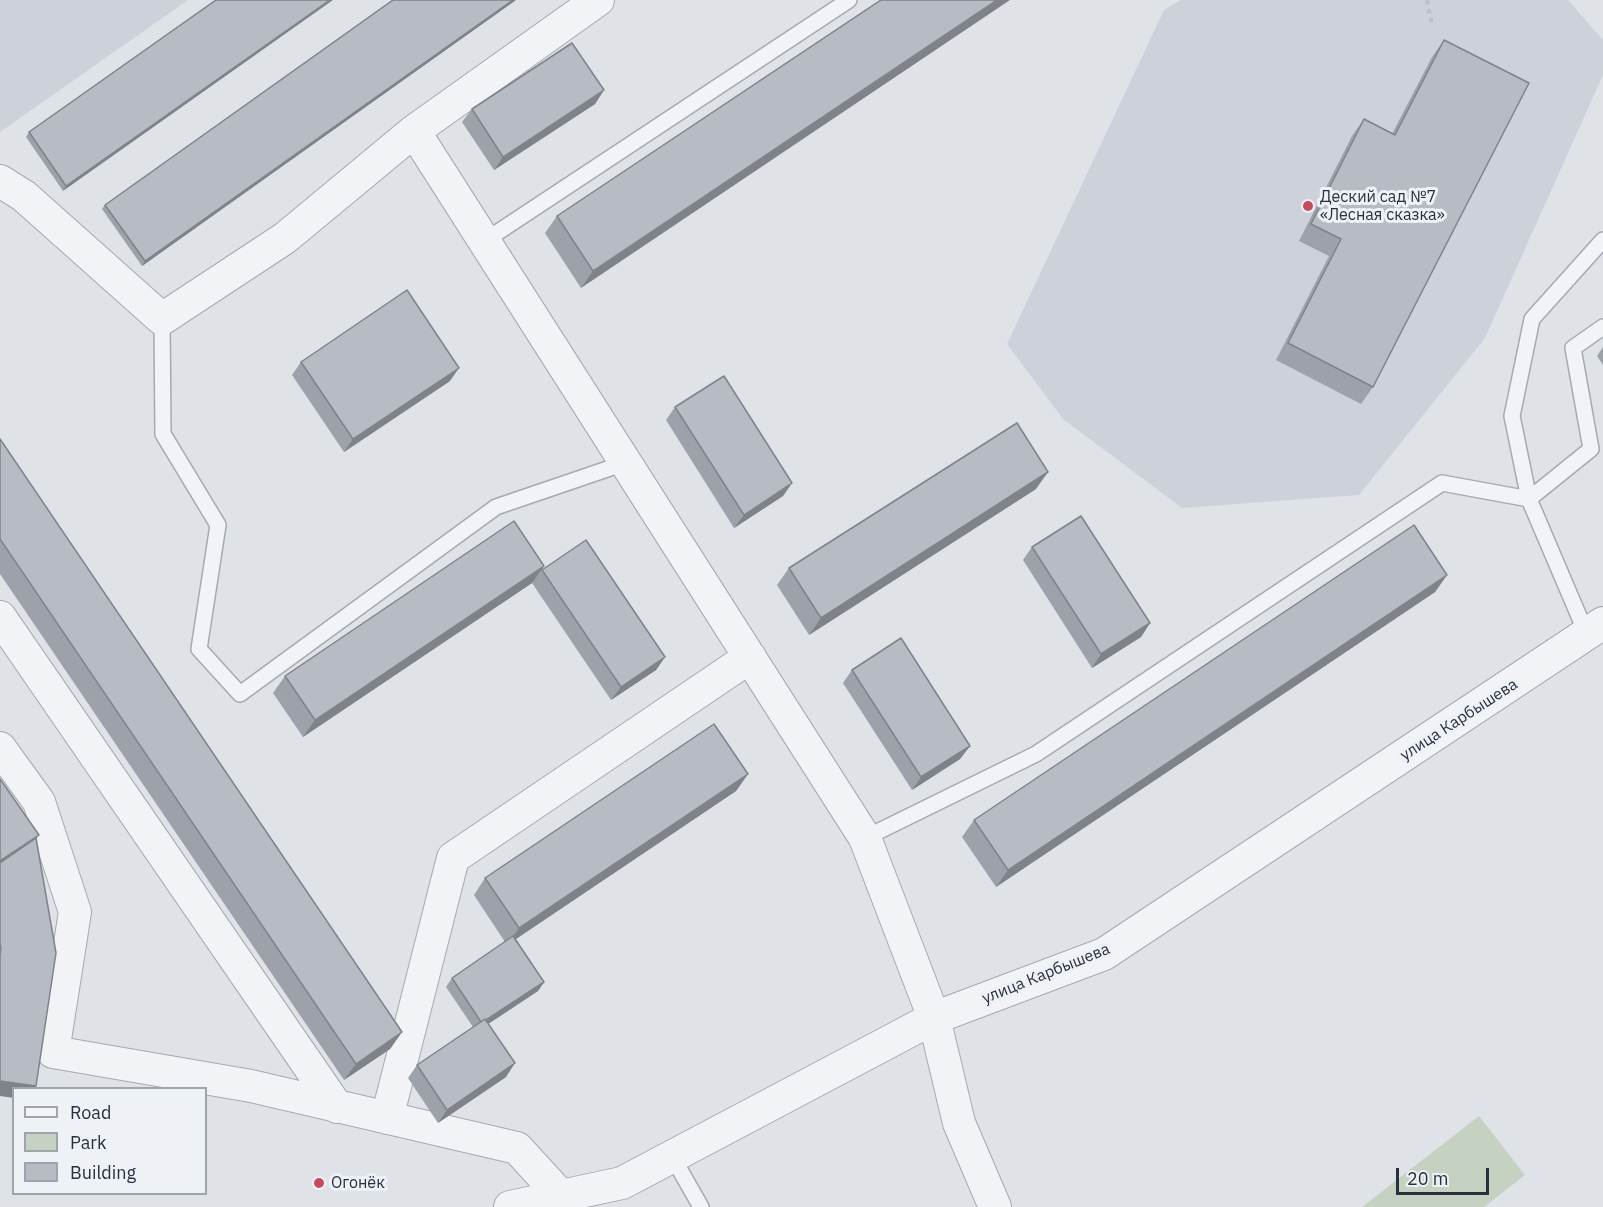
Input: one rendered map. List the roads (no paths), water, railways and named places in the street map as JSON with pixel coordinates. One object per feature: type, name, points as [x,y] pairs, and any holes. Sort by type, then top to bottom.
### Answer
[{"type":"street","points":[[0,181],[24,196],[162,319],[285,238],[414,130],[598,0]]},
{"type":"street","points":[[414,130],[483,242],[866,838],[934,1018],[960,1123],[995,1207]]},
{"type":"street","points":[[0,617],[337,1107]]},
{"type":"street","name":"улица Карбышева","points":[[510,1207],[619,1195],[672,1156],[934,1018],[1104,954],[1595,629]]},
{"type":"street","points":[[387,1118],[453,858],[750,657]]},
{"type":"street","points":[[0,748],[39,802],[75,912],[53,1052],[251,1086],[517,1148],[558,1202]]},
{"type":"lane","points":[[483,242],[849,0]]},
{"type":"lane","points":[[1595,629],[1529,499],[1512,416],[1532,319],[1603,240]]},
{"type":"lane","points":[[162,319],[163,434],[218,525],[199,649],[240,694],[496,507],[625,463]]},
{"type":"lane","points":[[866,838],[1036,754],[1442,483],[1529,499],[1597,446],[1573,348],[1603,327]]},
{"type":"lane","points":[[672,1156],[700,1207]]},
{"type":"place","name":"Деский сад №7 «Лесная сказка»","points":[[1308,206]]},
{"type":"place","name":"Огонёк","points":[[319,1183]]}]
